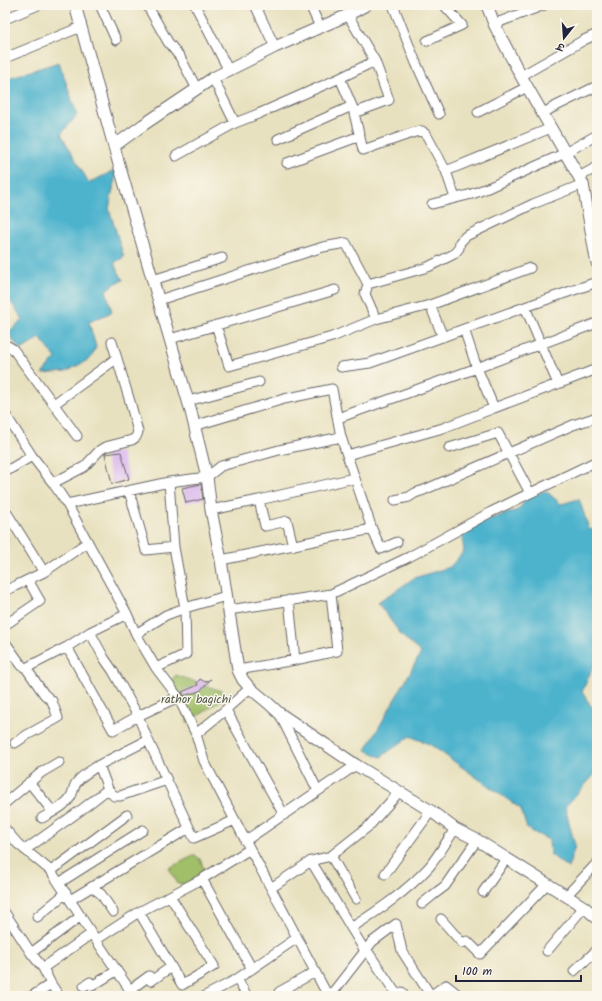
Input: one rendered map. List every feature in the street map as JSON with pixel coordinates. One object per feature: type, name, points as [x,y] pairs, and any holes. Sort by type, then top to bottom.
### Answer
[{"type":"street","points":[[5,19],[38,5]]},
{"type":"street","points":[[75,5],[152,280],[188,401],[207,477],[211,510],[221,560],[238,670],[243,680],[279,713],[356,765],[584,907],[597,918]]},
{"type":"street","points":[[100,5],[116,40]]},
{"type":"street","points":[[147,5],[168,42],[180,57],[197,89]]},
{"type":"street","points":[[195,5],[229,71]]},
{"type":"street","points":[[255,5],[275,47]]},
{"type":"street","points":[[310,5],[320,27]]},
{"type":"street","points":[[114,146],[213,78],[275,47],[348,15],[365,5]]},
{"type":"street","points":[[393,5],[416,63],[439,114]]},
{"type":"street","points":[[427,41],[462,25],[444,5]]},
{"type":"street","points":[[487,5],[494,24],[520,76],[581,181],[597,263]]},
{"type":"street","points":[[494,24],[544,5]]},
{"type":"street","points":[[278,139],[353,109],[389,100],[375,61],[348,15]]},
{"type":"street","points":[[5,58],[81,27]]},
{"type":"street","points":[[520,76],[597,34]]},
{"type":"street","points":[[176,156],[235,123],[340,78],[375,61]]},
{"type":"street","points":[[213,78],[235,123]]},
{"type":"street","points":[[340,78],[353,109],[363,150],[422,131],[427,136],[446,171],[455,198]]},
{"type":"street","points":[[478,112],[527,87]]},
{"type":"street","points":[[542,114],[552,108],[596,89]]},
{"type":"street","points":[[446,171],[551,128]]},
{"type":"street","points":[[432,204],[472,194],[490,187],[565,153],[597,135]]},
{"type":"street","points":[[287,163],[360,136]]},
{"type":"street","points":[[368,284],[428,267],[454,254],[460,242],[466,236],[581,181],[597,167]]},
{"type":"street","points":[[159,300],[322,247],[346,243],[368,284],[365,294],[376,319]]},
{"type":"street","points":[[152,280],[222,258]]},
{"type":"street","points":[[216,325],[229,366],[332,337],[376,319],[430,305],[530,268]]},
{"type":"street","points":[[341,368],[370,363],[597,282]]},
{"type":"street","points":[[170,339],[335,290]]},
{"type":"street","points":[[430,305],[443,337]]},
{"type":"street","points":[[525,307],[558,384]]},
{"type":"street","points":[[338,418],[597,324]]},
{"type":"street","points":[[464,329],[477,368],[494,408]]},
{"type":"street","points":[[53,483],[84,467],[94,456],[106,447],[132,440],[136,437],[138,432],[137,425],[112,342]]},
{"type":"street","points":[[5,347],[8,346],[13,349],[77,436]]},
{"type":"street","points":[[54,404],[117,358]]},
{"type":"street","points":[[347,455],[443,428],[597,369]]},
{"type":"street","points":[[188,401],[259,382]]},
{"type":"street","points":[[194,426],[284,399],[332,389],[341,438],[372,529],[381,549],[397,542]]},
{"type":"street","points":[[5,414],[32,456],[53,483],[66,504],[127,614],[136,634],[156,668],[178,697],[196,734],[204,761],[245,841],[329,996],[372,942],[396,924],[402,950],[430,996],[446,985],[460,996]]},
{"type":"street","points":[[395,500],[409,497],[415,493],[573,425],[597,417]]},
{"type":"street","points":[[449,448],[498,433],[530,493]]},
{"type":"street","points":[[66,504],[169,482],[207,477],[222,466],[279,450],[341,438]]},
{"type":"street","points":[[5,472],[32,456]]},
{"type":"street","points":[[229,610],[332,594],[409,557],[491,512],[597,461]]},
{"type":"street","points":[[211,510],[354,478]]},
{"type":"street","points":[[156,668],[186,654],[185,608],[174,547],[169,482]]},
{"type":"street","points":[[130,491],[146,550],[174,547]]},
{"type":"street","points":[[259,500],[265,526],[287,521],[293,546]]},
{"type":"street","points":[[5,510],[44,572]]},
{"type":"street","points":[[221,560],[372,529]]},
{"type":"street","points":[[5,591],[44,572],[88,542]]},
{"type":"street","points":[[5,625],[40,601],[28,580]]},
{"type":"street","points":[[238,670],[337,652],[332,594]]},
{"type":"street","points":[[136,634],[166,615],[226,596]]},
{"type":"street","points":[[288,600],[295,660]]},
{"type":"street","points":[[26,668],[67,647],[90,632],[127,614]]},
{"type":"street","points":[[90,632],[138,716],[194,838],[235,820]]},
{"type":"street","points":[[5,642],[22,666],[26,668],[44,694],[52,701],[58,718],[15,742]]},
{"type":"street","points":[[67,647],[113,730],[178,697]]},
{"type":"street","points":[[196,734],[250,688]]},
{"type":"street","points":[[226,710],[284,815]]},
{"type":"street","points":[[279,713],[318,792]]},
{"type":"street","points":[[42,818],[66,803],[71,796],[74,785],[77,781],[99,765],[148,740]]},
{"type":"street","points":[[5,803],[42,772],[60,762]]},
{"type":"street","points":[[99,765],[108,789],[114,796],[120,796],[167,780]]},
{"type":"street","points":[[245,841],[356,765]]},
{"type":"street","points":[[29,782],[53,812]]},
{"type":"street","points":[[25,850],[108,789]]},
{"type":"street","points":[[271,888],[311,861],[331,856],[369,826],[399,792]]},
{"type":"street","points":[[385,874],[430,811]]},
{"type":"street","points":[[51,871],[127,814]]},
{"type":"street","points":[[37,917],[68,897],[92,887],[189,828]]},
{"type":"street","points":[[351,928],[376,912],[411,885],[430,866],[455,828]]},
{"type":"street","points":[[59,883],[142,830]]},
{"type":"street","points":[[6,833],[51,871],[132,993],[149,976],[152,981],[171,967]]},
{"type":"street","points":[[422,904],[445,886],[477,840]]},
{"type":"street","points":[[43,968],[94,937],[202,879],[250,850]]},
{"type":"street","points":[[331,856],[356,899]]},
{"type":"street","points":[[483,892],[506,858]]},
{"type":"street","points":[[311,861],[351,928],[398,996]]},
{"type":"street","points":[[566,896],[597,863]]},
{"type":"street","points":[[202,879],[252,969]]},
{"type":"street","points":[[441,919],[462,943],[467,941],[480,954],[547,884]]},
{"type":"street","points":[[92,887],[101,894],[113,912]]},
{"type":"street","points":[[139,912],[182,985],[214,966],[170,896]]},
{"type":"street","points":[[547,951],[584,907]]},
{"type":"street","points":[[5,913],[31,953],[43,968],[59,996]]},
{"type":"street","points":[[31,953],[80,916]]},
{"type":"street","points":[[208,995],[237,979],[298,938]]},
{"type":"street","points":[[574,971],[597,950]]},
{"type":"street","points":[[84,986],[90,982],[92,986],[116,971]]},
{"type":"street","points":[[279,992],[315,972]]},
{"type":"street","points":[[237,979],[247,996]]},
{"type":"street","points":[[32,996],[51,984]]},
{"type":"green space","name":"rathor bagichi","points":[[176,675],[224,692],[223,699],[188,723],[172,679]]},
{"type":"green space","points":[[195,855],[200,859],[205,872],[186,884],[178,884],[169,868]]},
{"type":"water","points":[[59,62],[77,115],[61,134],[89,183],[117,169],[109,209],[124,257],[114,263],[123,280],[106,290],[112,312],[89,322],[96,347],[91,358],[66,372],[42,374],[56,358],[40,338],[21,350],[7,333],[23,320],[5,293],[5,79]]},
{"type":"water","points":[[546,491],[561,504],[579,499],[589,529],[597,531],[597,658],[582,692],[597,715],[597,767],[595,774],[565,807],[575,846],[568,868],[550,854],[549,840],[527,829],[521,809],[431,745],[410,736],[381,757],[366,750],[421,653],[402,636],[378,603],[414,578],[450,567],[464,551],[462,536],[481,522],[518,510],[529,496]]},
{"type":"building","points":[[121,452],[129,479],[112,484],[105,454]]},
{"type":"building","points":[[201,484],[203,499],[186,503],[182,488]]},
{"type":"building","points":[[200,679],[205,682],[211,679],[200,691],[184,696],[182,692],[198,685],[197,683]]}]
